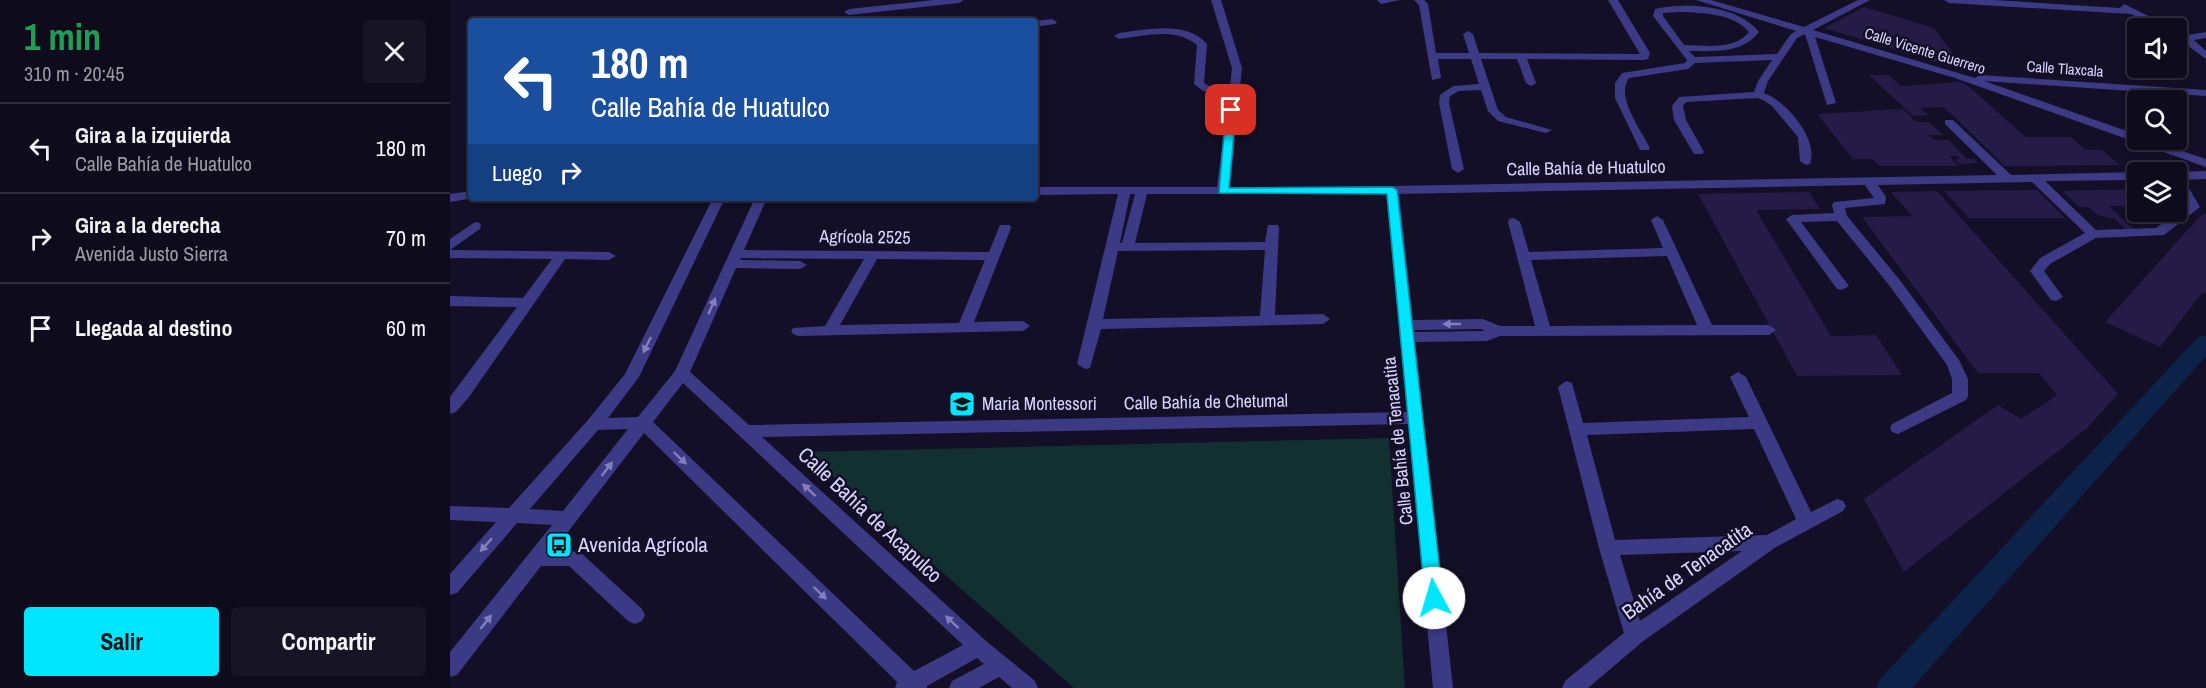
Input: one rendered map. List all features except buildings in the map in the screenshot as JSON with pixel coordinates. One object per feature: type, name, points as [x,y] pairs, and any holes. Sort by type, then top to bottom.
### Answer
[{"type":"street","points":[[848,0],[849,17],[959,0]]},
{"type":"street","points":[[1216,0],[1237,68],[1223,191]]},
{"type":"street","points":[[1381,1],[1395,0]]},
{"type":"street","points":[[1419,0],[1423,4],[1436,78]]},
{"type":"street","points":[[1432,56],[1644,57],[1645,53],[1613,0]]},
{"type":"street","name":"Calle Vicente Guerrero","points":[[1701,0],[1959,76],[2127,135]]},
{"type":"street","points":[[1758,95],[1779,57],[1794,36],[1865,0]]},
{"type":"street","points":[[1949,0],[2132,10]]},
{"type":"street","points":[[2110,0],[2148,18]]},
{"type":"street","points":[[1681,48],[1733,46],[1746,43],[1754,32],[1744,23],[1712,12],[1676,8],[1659,11],[1658,16],[1681,48],[1692,60],[1779,57]]},
{"type":"street","points":[[1038,24],[1052,22]]},
{"type":"street","points":[[1805,31],[1830,103]]},
{"type":"street","points":[[1119,36],[1176,32],[1195,36],[1202,44],[1199,84],[1207,90],[1233,90]]},
{"type":"street","points":[[1468,34],[1493,111],[1503,119],[1546,130]]},
{"type":"street","points":[[2187,38],[2206,35]]},
{"type":"street","points":[[2187,39],[2206,56]]},
{"type":"street","points":[[1521,57],[1531,83]]},
{"type":"street","points":[[1644,148],[1620,98],[1620,83],[1626,75],[1677,69],[1688,66],[1692,60]]},
{"type":"street","name":"Calle Tlaxcala","points":[[1959,76],[2206,93]]},
{"type":"street","points":[[1458,169],[1444,103],[1445,95],[1457,88],[1486,87]]},
{"type":"street","points":[[1698,152],[1680,120],[1677,106],[1683,99],[1758,95],[1776,104],[1798,128],[1804,137],[1806,161]]},
{"type":"street","points":[[1949,122],[2008,179]]},
{"type":"street","name":"Calle Vicente Guerrero","points":[[2168,150],[2206,164]]},
{"type":"street","points":[[2187,176],[2206,175]]},
{"type":"street","name":"Calle Bahía de Huatulco","points":[[1038,190],[1392,190],[2127,176]]},
{"type":"street","points":[[2035,178],[2093,234]]},
{"type":"street","points":[[1842,286],[1792,219],[1881,201],[1869,181]]},
{"type":"street","points":[[1822,182],[1839,211],[1954,364],[1960,379],[1960,396],[1898,428]]},
{"type":"street","name":"Calle Bahía de Tenacatita","points":[[1392,190],[1443,688]]},
{"type":"street","points":[[1085,364],[1125,191]]},
{"type":"street","points":[[1128,246],[1142,191]]},
{"type":"street","points":[[450,198],[468,195]]},
{"type":"street","points":[[2187,195],[2194,207],[2187,212]]},
{"type":"street","points":[[450,587],[594,424],[631,377],[718,201]]},
{"type":"street","points":[[450,668],[682,373],[761,201]]},
{"type":"street","points":[[1657,220],[1707,330]]},
{"type":"street","points":[[1514,222],[1544,331]]},
{"type":"street","points":[[2056,297],[2037,272],[2045,261],[2093,234],[2159,232],[2173,222]]},
{"type":"street","points":[[450,246],[475,226]]},
{"type":"street","points":[[965,327],[1005,228]]},
{"type":"street","points":[[1267,320],[1273,228]]},
{"type":"street","points":[[1112,247],[1272,246]]},
{"type":"street","points":[[1523,256],[1671,252]]},
{"type":"street","points":[[450,254],[609,256]]},
{"type":"street","points":[[450,408],[457,393],[528,303],[561,256]]},
{"type":"street","name":"Agrícola 2525","points":[[734,259],[870,260],[993,256]]},
{"type":"street","points":[[830,330],[870,260]]},
{"type":"street","points":[[450,301],[528,303]]},
{"type":"street","points":[[1094,324],[1323,319]]},
{"type":"street","points":[[798,331],[1023,326]]},
{"type":"street","points":[[1406,331],[1488,336],[1498,331],[1769,330]]},
{"type":"street","name":"Calle Bahía de Acapulco","points":[[682,373],[979,647],[1028,688]]},
{"type":"street","points":[[1738,377],[1807,523]]},
{"type":"street","points":[[1566,387],[1608,548],[1635,636]]},
{"type":"street","name":"Calle Bahía de Chetumal","points":[[746,431],[1416,418]]},
{"type":"street","points":[[594,424],[644,423],[911,686],[979,647]]},
{"type":"street","points":[[1576,429],[1759,423]]},
{"type":"street","name":"Bahía de Tenacatita","points":[[1572,688],[1635,636],[1769,542],[1837,506]]},
{"type":"street","points":[[450,513],[569,518]]},
{"type":"street","points":[[1608,548],[1769,542]]},
{"type":"street","points":[[536,558],[573,558],[635,615]]},
{"type":"street","points":[[959,688],[1001,665]]},
{"type":"green space","points":[[1389,438],[1405,688],[1074,688],[805,452]]},
{"type":"waterway","points":[[1892,688],[2206,342]]},
{"type":"place","name":"Maria Montessori","points":[[962,404]]},
{"type":"place","name":"Avenida Agrícola","points":[[559,545]]},
{"type":"route","points":[[1231,110],[1223,191],[1392,190],[1434,598]]}]
